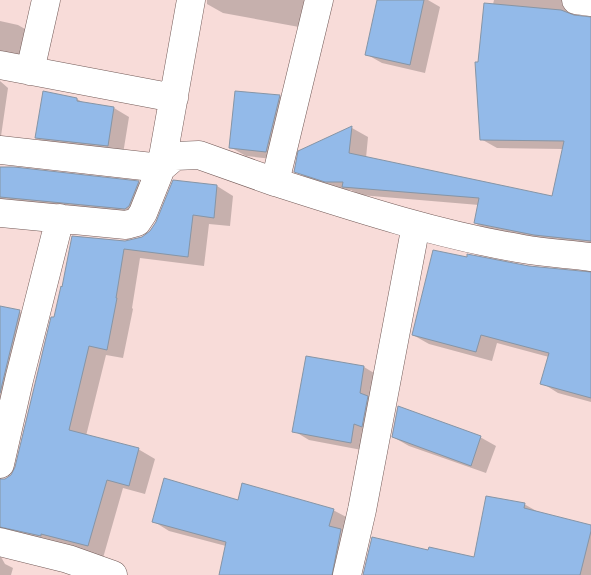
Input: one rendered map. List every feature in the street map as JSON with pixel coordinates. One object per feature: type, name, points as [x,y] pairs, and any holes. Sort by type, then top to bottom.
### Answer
[{"type":"street","points":[[30,71],[46,0]]},
{"type":"street","points":[[0,213],[126,225],[137,222],[144,213],[161,168],[191,0]]},
{"type":"street","points":[[276,182],[319,0]]},
{"type":"street","points":[[576,0],[591,2]]},
{"type":"street","points":[[0,66],[174,98]]},
{"type":"street","points":[[0,150],[161,168],[175,156],[198,156],[360,210],[416,225],[522,249],[591,257]]},
{"type":"street","points":[[0,464],[60,218]]},
{"type":"street","points":[[347,575],[362,510],[416,225]]},
{"type":"street","points":[[0,542],[68,559],[113,575]]},
{"type":"building","points":[[377,0],[424,0],[410,65],[365,55]]},
{"type":"building","points":[[484,3],[561,10],[574,15],[591,17],[591,241],[534,235],[474,223],[479,198],[342,187],[343,182],[325,182],[294,172],[298,151],[352,126],[349,153],[552,196],[564,141],[480,140],[475,62],[478,62]]},
{"type":"building","points":[[43,91],[77,98],[77,101],[114,107],[108,146],[35,138]]},
{"type":"building","points":[[235,91],[280,95],[266,152],[229,148]]},
{"type":"building","points":[[0,167],[139,181],[129,206],[125,209],[0,197]]},
{"type":"building","points":[[173,180],[217,185],[214,218],[193,215],[188,257],[124,249],[107,350],[89,346],[69,430],[139,448],[129,486],[107,480],[88,546],[41,534],[41,536],[0,527],[0,479],[5,479],[11,475],[15,467],[51,317],[54,317],[62,287],[72,236],[125,241],[142,237],[150,231],[156,222]]},
{"type":"building","points":[[433,250],[467,257],[467,254],[529,266],[591,272],[591,398],[540,384],[549,353],[481,335],[476,352],[412,335]]},
{"type":"building","points":[[0,306],[20,310],[0,393]]},
{"type":"building","points":[[306,356],[364,366],[360,393],[368,396],[362,427],[354,424],[351,443],[292,432]]},
{"type":"building","points":[[398,406],[481,436],[471,466],[392,437]]},
{"type":"building","points":[[164,478],[238,500],[242,483],[334,509],[329,526],[341,529],[332,575],[219,575],[226,542],[152,522]]},
{"type":"building","points":[[486,496],[525,503],[524,508],[591,525],[580,575],[363,575],[372,537],[428,550],[429,547],[474,557]]}]
